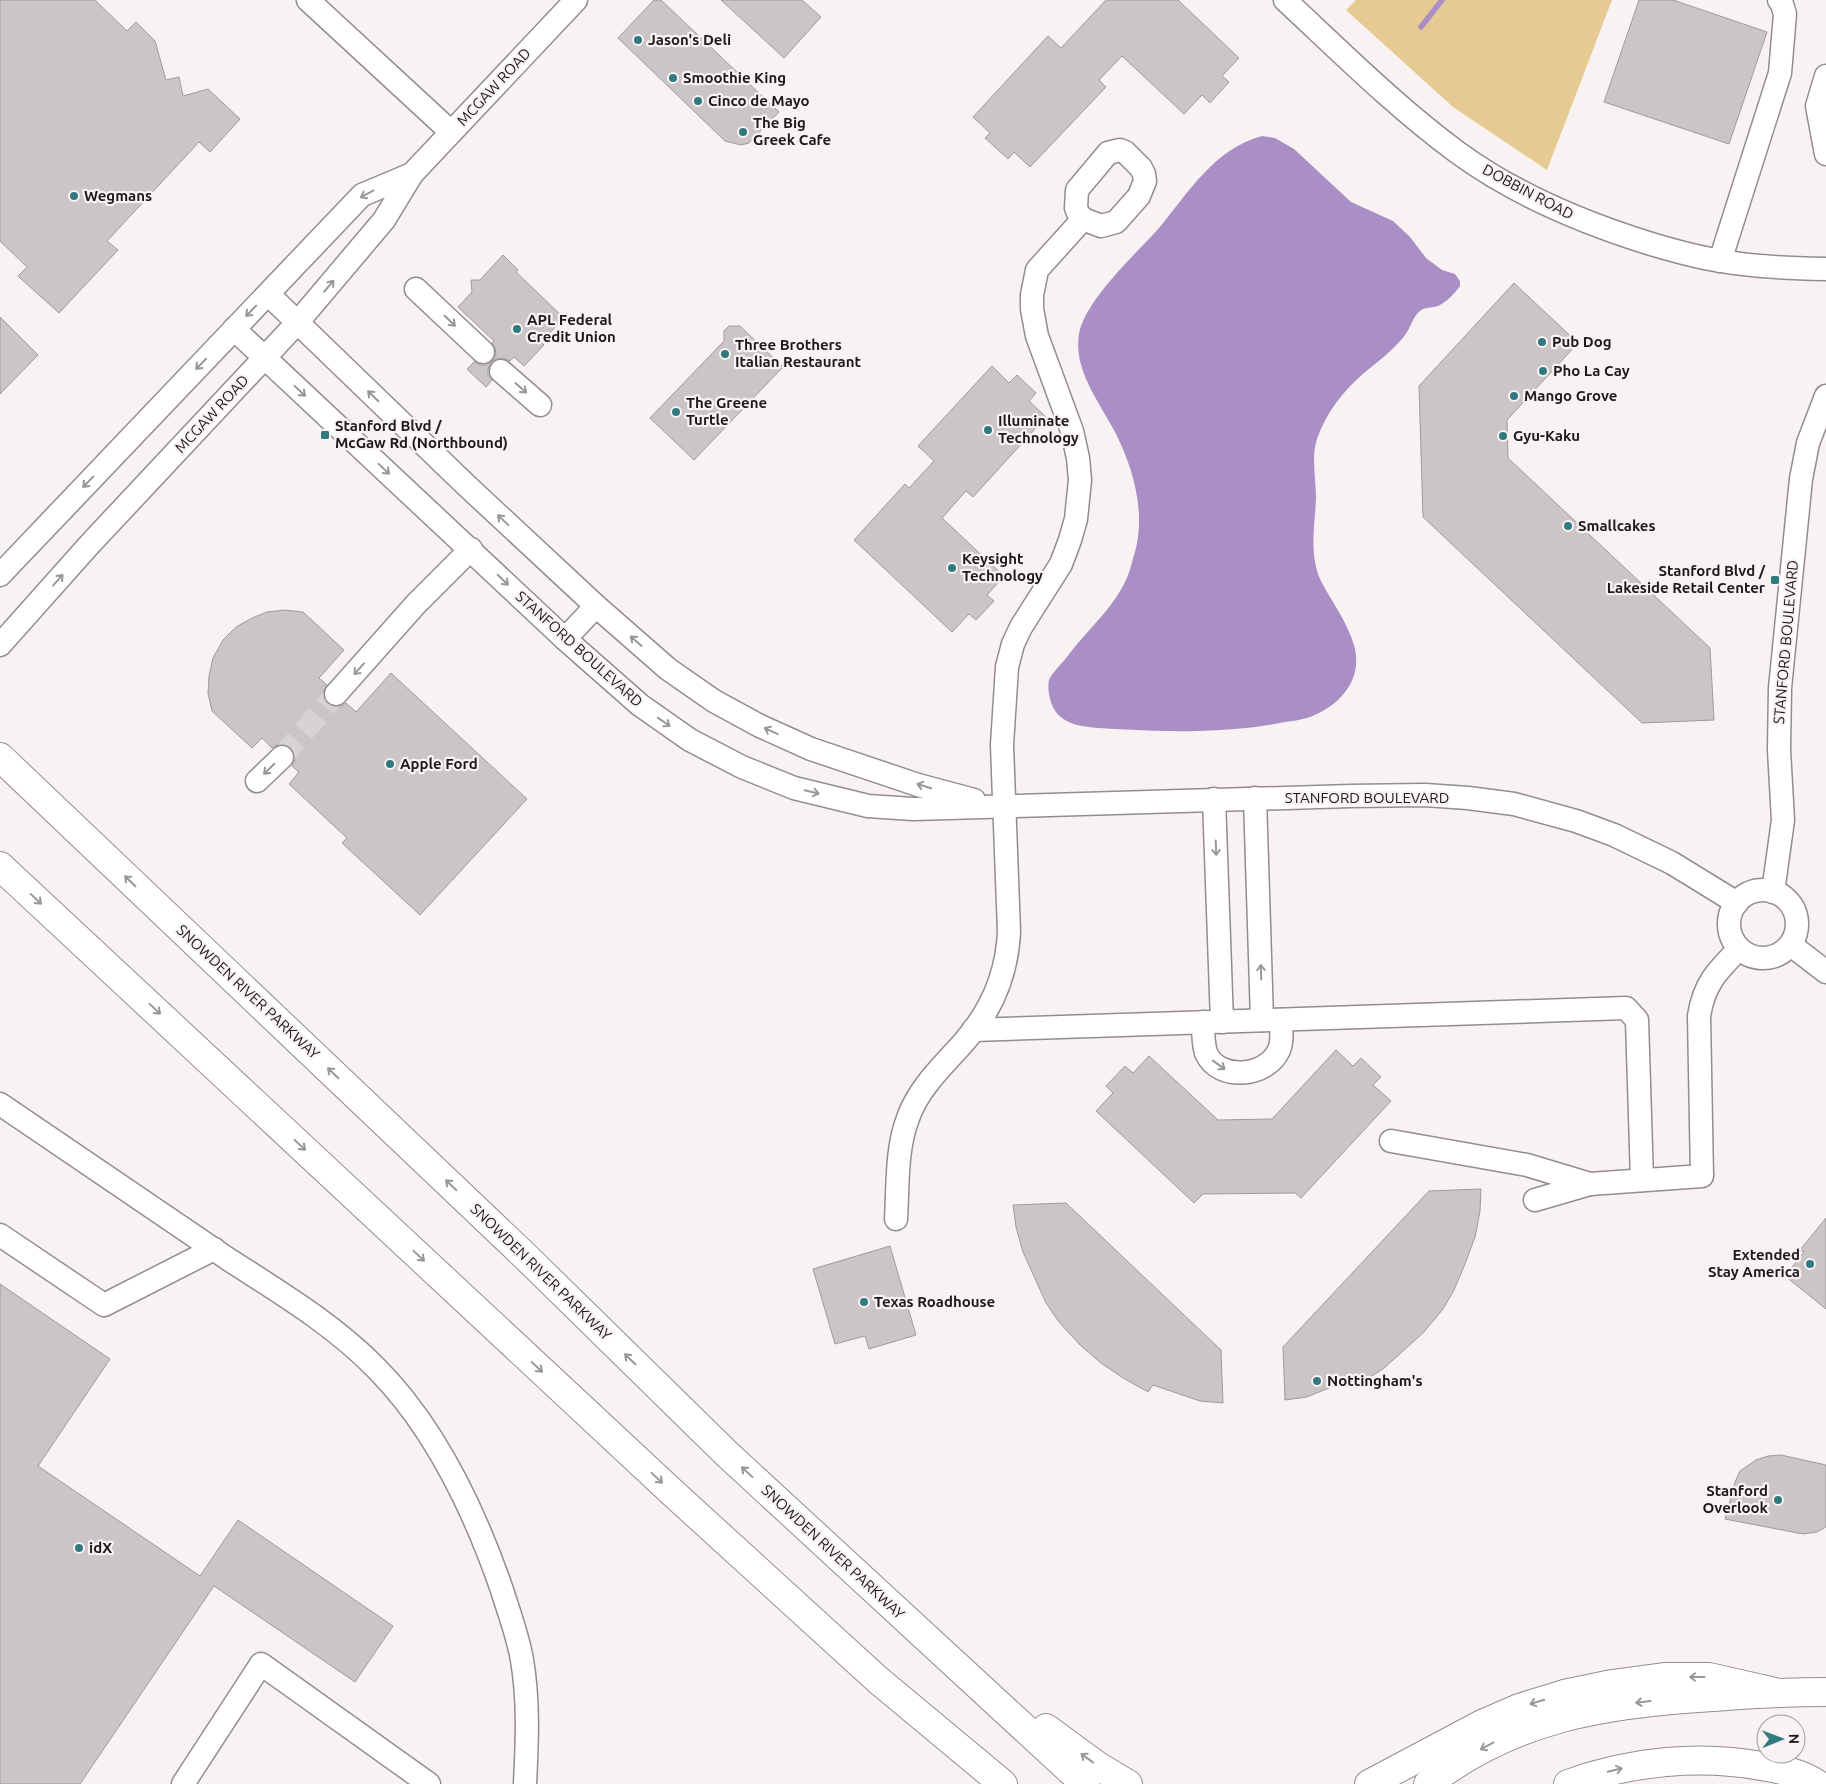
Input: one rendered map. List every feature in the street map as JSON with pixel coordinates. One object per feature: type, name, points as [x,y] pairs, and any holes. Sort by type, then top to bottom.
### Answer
[{"type":"main road","name":"SNOWDEN RIVER PARKWAY","points":[[0,757],[505,1237],[727,1454],[1085,1784]]},
{"type":"main road","points":[[0,866],[275,1120],[479,1313],[878,1680],[982,1784]]},
{"type":"main road","points":[[930,1643],[1098,1766],[1128,1784]]},
{"type":"main road","points":[[1369,1784],[1482,1724],[1519,1708],[1564,1694],[1612,1684],[1673,1677],[1709,1677],[1779,1693]]},
{"type":"main road","points":[[878,1680],[1003,1784]]},
{"type":"main road","points":[[1428,1784],[1450,1767],[1492,1743],[1528,1728],[1568,1715],[1617,1706],[1667,1700],[1826,1692]]},
{"type":"main road","points":[[1568,1784],[1619,1769],[1665,1762],[1712,1760],[1753,1764],[1786,1770],[1817,1784]]},
{"type":"street","points":[[308,0],[451,132]]},
{"type":"street","name":"MCGAW ROAD","points":[[0,645],[90,544],[297,323],[384,220],[412,174],[576,0]]},
{"type":"street","name":"DOBBIN ROAD","points":[[1285,0],[1412,117],[1459,154],[1558,210],[1613,232],[1672,250],[1720,261],[1826,270]]},
{"type":"street","points":[[1720,261],[1780,73],[1785,14],[1779,0]]},
{"type":"street","points":[[1826,76],[1818,106],[1826,154]]},
{"type":"street","name":"MCGAW ROAD","points":[[0,575],[362,195],[412,174]]},
{"type":"street","points":[[896,1219],[899,1167],[908,1118],[928,1081],[966,1040],[987,1011],[998,991],[1008,952],[1009,932],[1002,745],[1009,659],[1021,626],[1061,564],[1076,519],[1080,480],[1078,458],[1072,431],[1037,336],[1032,309],[1034,281],[1036,270],[1083,219]]},
{"type":"street","points":[[416,289],[483,352]]},
{"type":"street","name":"STANFORD BOULEVARD","points":[[268,294],[472,491],[596,606],[668,669],[714,701],[760,726],[811,749],[918,785],[959,797],[1005,806]]},
{"type":"street","name":"STANFORD BOULEVARD","points":[[234,329],[565,639],[640,705],[690,740],[742,767],[794,788],[868,806],[922,809],[1214,799],[1425,795],[1514,804],[1559,815],[1614,835],[1672,864],[1737,903]]},
{"type":"street","points":[[501,371],[540,405]]},
{"type":"street","name":"STANFORD BOULEVARD","points":[[1773,892],[1782,820],[1779,750],[1780,688],[1801,478],[1808,443],[1826,396]]},
{"type":"street","points":[[336,694],[416,604],[471,549]]},
{"type":"street","points":[[565,639],[596,606]]},
{"type":"street","points":[[257,781],[282,757]]},
{"type":"street","points":[[1214,799],[1212,1022],[1204,1044],[1207,1055],[1216,1065],[1228,1072],[1242,1073],[1254,1071],[1274,1059],[1281,1041],[1271,1020],[1255,798]]},
{"type":"street","points":[[1763,890],[1773,892],[1789,901],[1797,920],[1797,932],[1791,945],[1778,956],[1765,959],[1749,956],[1739,949],[1731,936],[1729,923],[1731,913],[1737,903],[1751,892],[1763,890]]},
{"type":"street","points":[[1791,945],[1826,972]]},
{"type":"street","points":[[1535,1200],[1590,1184],[1702,1176],[1701,1001],[1714,976],[1739,949]]},
{"type":"street","points":[[973,1030],[1626,1008],[1637,1020],[1642,1180]]},
{"type":"street","points":[[0,1104],[345,1339],[377,1369],[412,1410],[443,1458],[471,1513],[492,1561],[511,1618],[522,1660],[526,1705],[525,1784]]},
{"type":"street","points":[[1391,1141],[1526,1165],[1590,1184]]},
{"type":"street","points":[[0,1235],[104,1305],[214,1249]]},
{"type":"street","points":[[183,1784],[261,1664],[418,1781]]},
{"type":"shaded area","points":[[1356,0],[1612,0],[1547,170],[1453,107],[1346,10]]},
{"type":"shaded area","points":[[1262,136],[1275,138],[1294,149],[1351,202],[1393,221],[1410,237],[1426,258],[1442,270],[1455,274],[1460,281],[1460,286],[1444,302],[1438,306],[1425,308],[1420,311],[1398,344],[1349,387],[1330,411],[1315,446],[1315,559],[1320,579],[1343,619],[1354,645],[1356,658],[1352,681],[1339,699],[1319,713],[1304,719],[1263,726],[1176,731],[1098,728],[1071,723],[1061,718],[1054,709],[1049,695],[1049,680],[1114,601],[1120,591],[1127,577],[1135,552],[1139,521],[1136,490],[1127,459],[1083,372],[1078,347],[1083,321],[1101,292],[1159,228],[1204,173],[1230,151],[1245,142]]},
{"type":"building","name":"Wegmans","points":[[0,0],[95,0],[127,31],[136,22],[155,41],[166,80],[179,77],[183,96],[208,89],[240,119],[210,152],[199,142],[107,241],[118,250],[59,313],[18,276],[27,267],[0,241]]},
{"type":"building","points":[[654,0],[661,0],[779,112],[749,143],[741,145],[725,141],[618,38]]},
{"type":"building","points":[[721,0],[802,0],[821,17],[784,58]]},
{"type":"building","points":[[1106,0],[1178,0],[1239,58],[1222,76],[1229,82],[1210,103],[1202,95],[1184,114],[1122,56],[1099,80],[1106,87],[1030,167],[1014,152],[1008,159],[985,138],[990,133],[973,117],[1048,36],[1061,48]]},
{"type":"building","points":[[1639,0],[1673,0],[1767,32],[1729,144],[1604,102]]},
{"type":"building","name":"APL Federal Credit Union","points":[[503,255],[518,270],[516,272],[564,318],[541,342],[544,345],[524,366],[514,357],[510,361],[503,358],[491,362],[488,375],[492,380],[486,387],[467,369],[474,362],[486,365],[492,361],[496,355],[492,343],[494,341],[458,307],[472,292],[471,280],[480,280]]},
{"type":"building","points":[[1514,283],[1578,343],[1507,420],[1508,458],[1710,648],[1714,720],[1642,723],[1423,517],[1419,386]]},
{"type":"building","points":[[0,317],[38,355],[0,394]]},
{"type":"building","points":[[729,326],[740,326],[783,367],[694,460],[650,418],[724,341],[724,331]]},
{"type":"building","points":[[992,366],[1009,383],[1017,375],[1036,393],[1029,401],[1046,417],[973,497],[966,491],[942,518],[1004,576],[987,595],[994,601],[976,620],[969,614],[952,632],[854,540],[905,484],[909,488],[934,461],[918,446]]},
{"type":"building","name":"Apple Ford","points":[[285,610],[303,612],[344,650],[319,678],[327,685],[323,692],[324,699],[328,704],[333,707],[340,707],[346,703],[356,712],[391,673],[527,799],[420,915],[342,843],[347,838],[289,784],[299,772],[292,766],[295,754],[291,748],[279,744],[272,748],[262,738],[252,748],[212,711],[208,693],[209,676],[213,658],[223,640],[236,627],[252,618],[267,612]]},
{"type":"building","points":[[1336,1050],[1353,1066],[1361,1058],[1381,1077],[1373,1085],[1391,1101],[1301,1198],[1295,1193],[1203,1194],[1194,1203],[1096,1111],[1113,1093],[1106,1086],[1125,1066],[1133,1073],[1149,1056],[1218,1120],[1272,1119]]},
{"type":"building","points":[[1481,1189],[1480,1211],[1475,1237],[1465,1264],[1454,1290],[1443,1309],[1423,1333],[1383,1369],[1359,1384],[1353,1378],[1307,1397],[1285,1400],[1283,1347],[1429,1191]]},
{"type":"building","points":[[1066,1203],[1221,1350],[1223,1403],[1200,1401],[1153,1385],[1148,1392],[1101,1363],[1080,1345],[1059,1322],[1046,1303],[1023,1252],[1016,1227],[1013,1205]]},
{"type":"building","name":"Extended Stay America","points":[[1826,1218],[1826,1309],[1785,1276],[1804,1252],[1800,1250]]},
{"type":"building","name":"Texas Roadhouse","points":[[890,1246],[916,1335],[869,1349],[865,1336],[835,1344],[813,1269]]},
{"type":"building","name":"idX","points":[[0,1284],[110,1359],[38,1466],[200,1576],[238,1520],[393,1626],[355,1682],[214,1586],[80,1784],[0,1784]]},
{"type":"building","name":"Stanford Overlook","points":[[1781,1455],[1826,1465],[1826,1527],[1817,1532],[1803,1534],[1725,1519],[1740,1471],[1756,1460],[1768,1456]]},
{"type":"waterway","points":[[1421,27],[1442,0]]},
{"type":"tunnel","points":[[282,757],[336,694]]},
{"type":"place","name":"Jason's Deli","points":[[638,40]]},
{"type":"place","name":"Smoothie King","points":[[673,78]]},
{"type":"place","name":"Cinco de Mayo","points":[[698,101]]},
{"type":"place","name":"The Big Greek Cafe","points":[[743,132]]},
{"type":"place","name":"Wegmans","points":[[74,196]]},
{"type":"place","name":"APL Federal Credit Union","points":[[517,329]]},
{"type":"place","name":"Pub Dog","points":[[1542,342]]},
{"type":"place","name":"Three Brothers Italian Restaurant","points":[[725,354]]},
{"type":"place","name":"Pho La Cay","points":[[1543,371]]},
{"type":"place","name":"Mango Grove","points":[[1514,396]]},
{"type":"place","name":"The Greene Turtle","points":[[676,412]]},
{"type":"place","name":"Illuminate Technology","points":[[988,430]]},
{"type":"place","name":"Stanford Blvd / McGaw Rd (Northbound)","points":[[325,435]]},
{"type":"place","name":"Gyu-Kaku","points":[[1503,436]]},
{"type":"place","name":"Smallcakes","points":[[1568,526]]},
{"type":"place","name":"Keysight Technology","points":[[952,568]]},
{"type":"place","name":"Stanford Blvd / Lakeside Retail Center","points":[[1775,580]]},
{"type":"place","name":"Apple Ford","points":[[390,764]]},
{"type":"place","name":"Extended Stay America","points":[[1810,1264]]},
{"type":"place","name":"Texas Roadhouse","points":[[864,1302]]},
{"type":"place","name":"Nottingham's","points":[[1317,1381]]},
{"type":"place","name":"Stanford Overlook","points":[[1778,1500]]},
{"type":"place","name":"idX","points":[[79,1548]]}]
